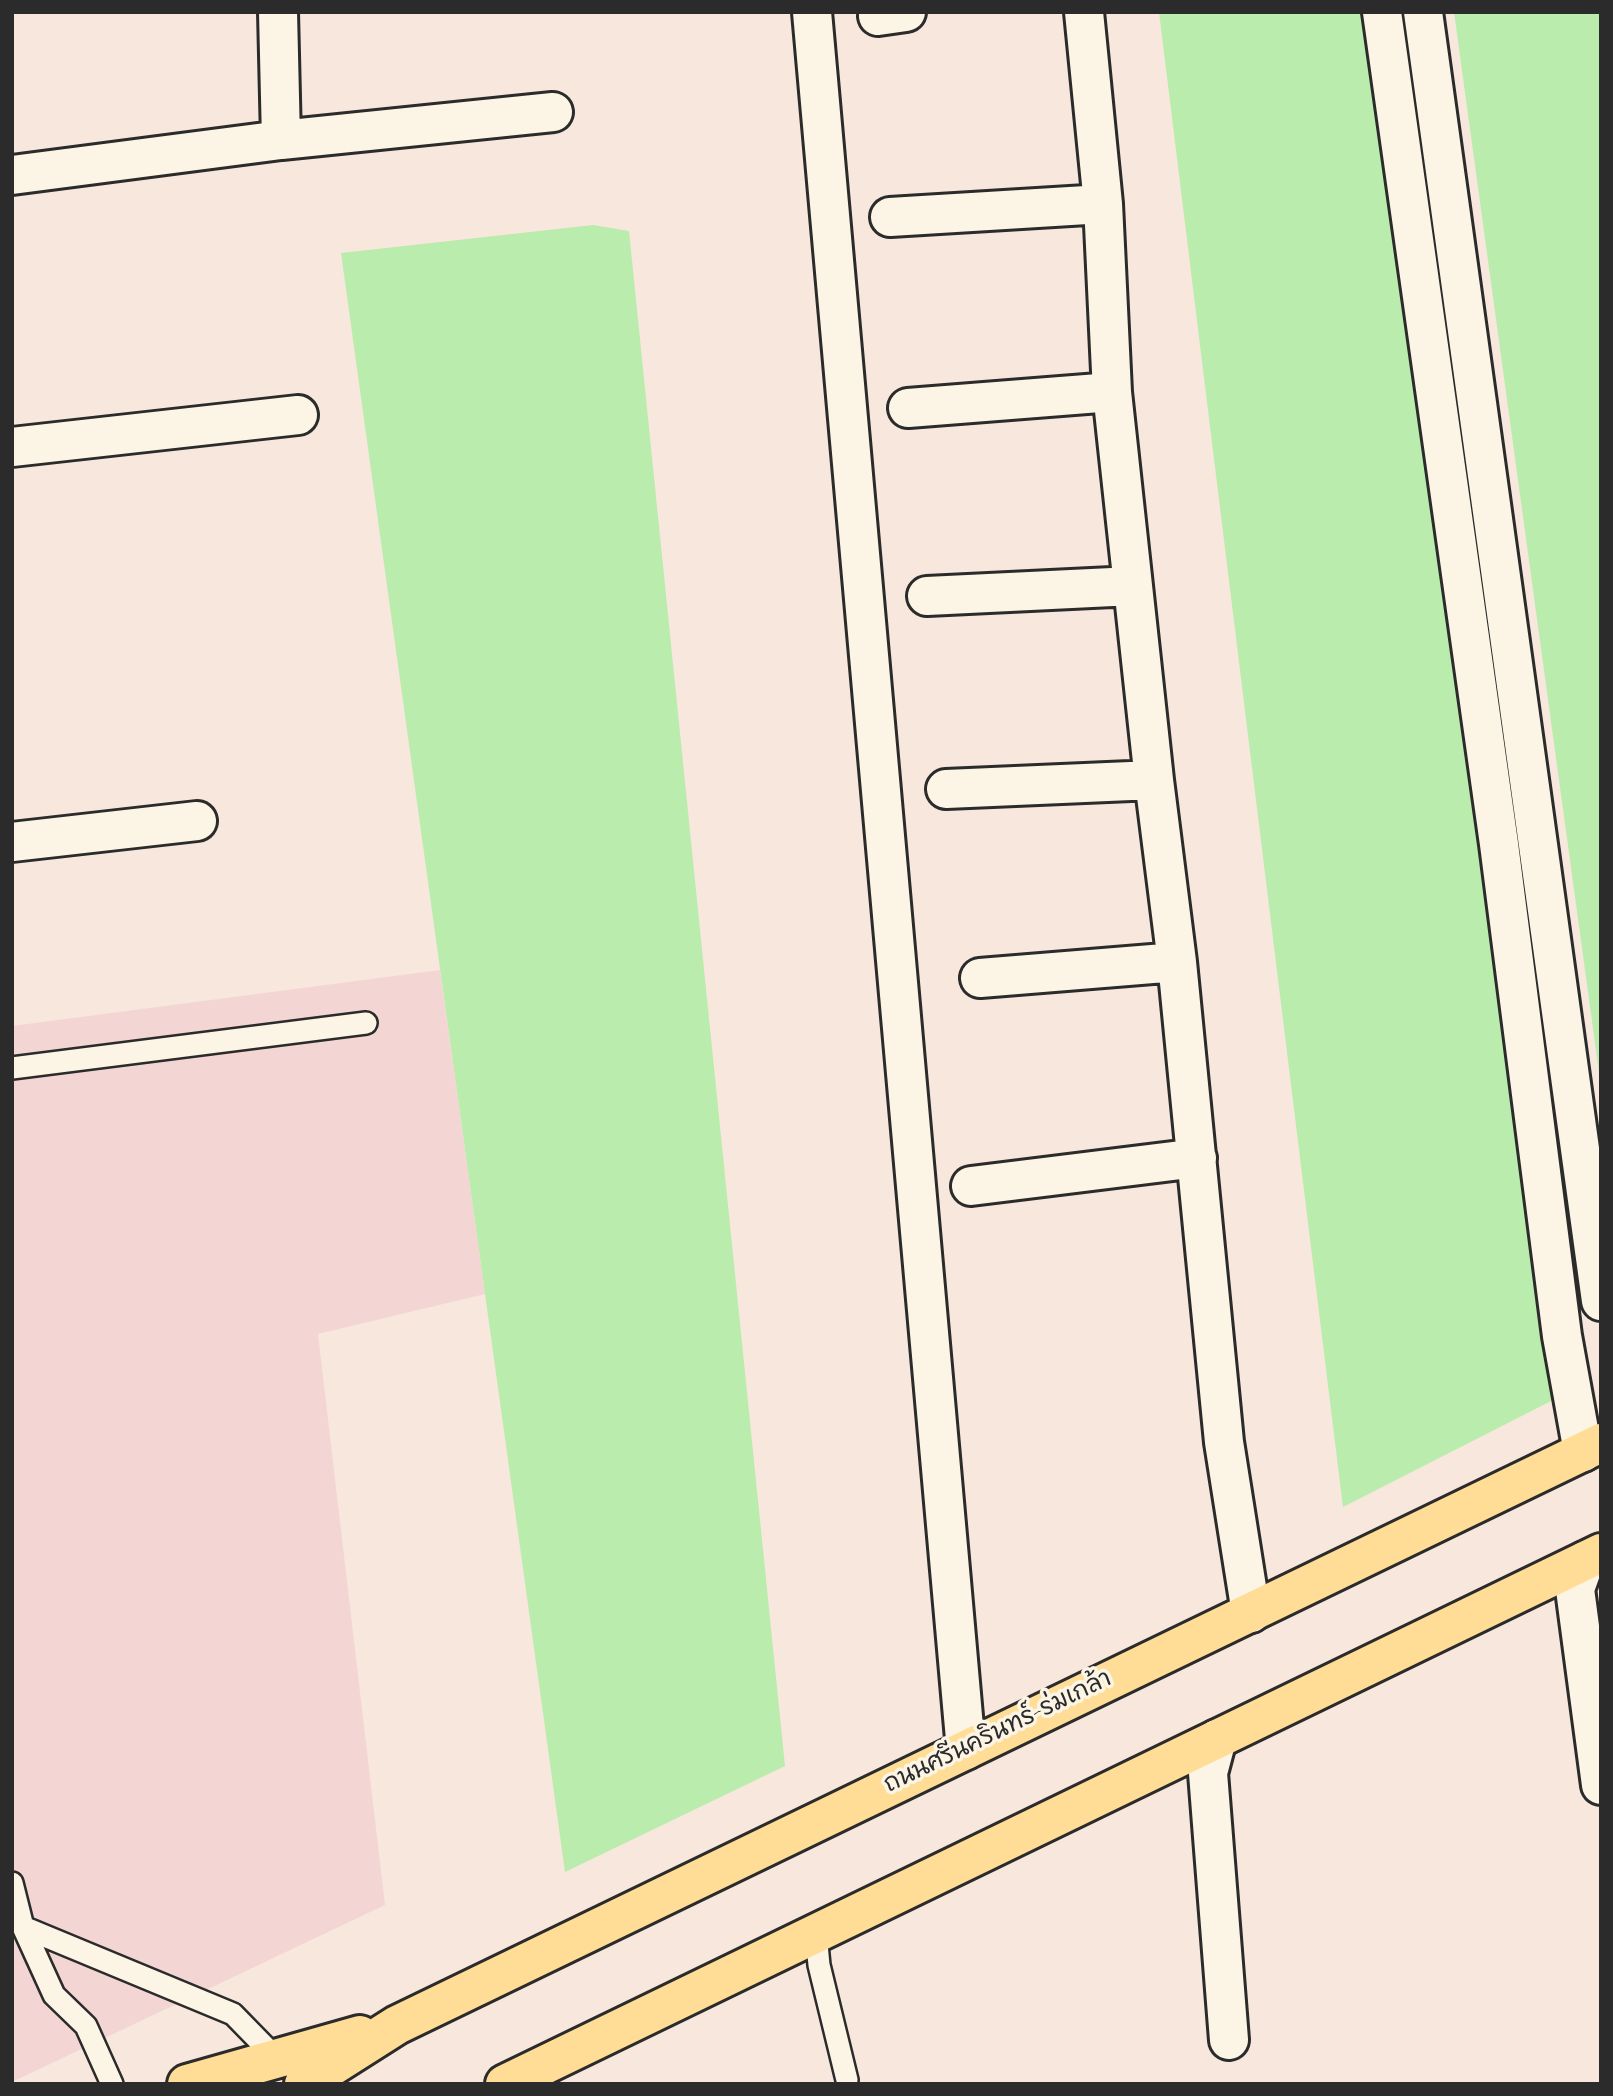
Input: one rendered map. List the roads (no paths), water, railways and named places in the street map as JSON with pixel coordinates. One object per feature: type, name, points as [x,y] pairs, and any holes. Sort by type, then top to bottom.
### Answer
[{"type":"main road","name":"ถนนศรีนครินทร์-ร่มเกล้า","points":[[304,2084],[397,2025],[1592,1448]]},
{"type":"main road","points":[[505,2084],[1593,1557]]},
{"type":"main road","name":"ถนนศรีนครินทร์-ร่มเกล้า","points":[[187,2084],[397,2025]]},
{"type":"main road","points":[[532,2084],[613,2031]]},
{"type":"street","points":[[278,12],[281,140]]},
{"type":"street","points":[[812,12],[966,1750]]},
{"type":"street","points":[[1084,12],[1103,204],[1112,392],[1154,780],[1177,962],[1224,1442],[1251,1613]]},
{"type":"street","points":[[1382,12],[1499,844],[1562,1336],[1592,1448]]},
{"type":"street","points":[[1423,12],[1601,1301]]},
{"type":"street","points":[[12,175],[281,140],[553,112]]},
{"type":"street","points":[[890,217],[1103,204]]},
{"type":"street","points":[[908,408],[1112,392]]},
{"type":"street","points":[[12,447],[298,415]]},
{"type":"street","points":[[927,596],[1133,586]]},
{"type":"street","points":[[946,789],[1154,780]]},
{"type":"street","points":[[12,842],[197,821]]},
{"type":"street","points":[[980,978],[1177,962]]},
{"type":"street","points":[[971,1186],[1197,1158]]},
{"type":"street","points":[[1593,1557],[1575,1589],[1601,1785]]},
{"type":"street","points":[[1217,1739],[1208,1773],[1229,2040]]},
{"type":"lane","points":[[12,1068],[366,1023]]},
{"type":"lane","points":[[12,1883],[23,1927],[54,1994],[86,2026],[112,2084]]},
{"type":"lane","points":[[23,1927],[233,2014],[276,2058]]},
{"type":"lane","points":[[816,1934],[819,1965],[847,2080]]}]
